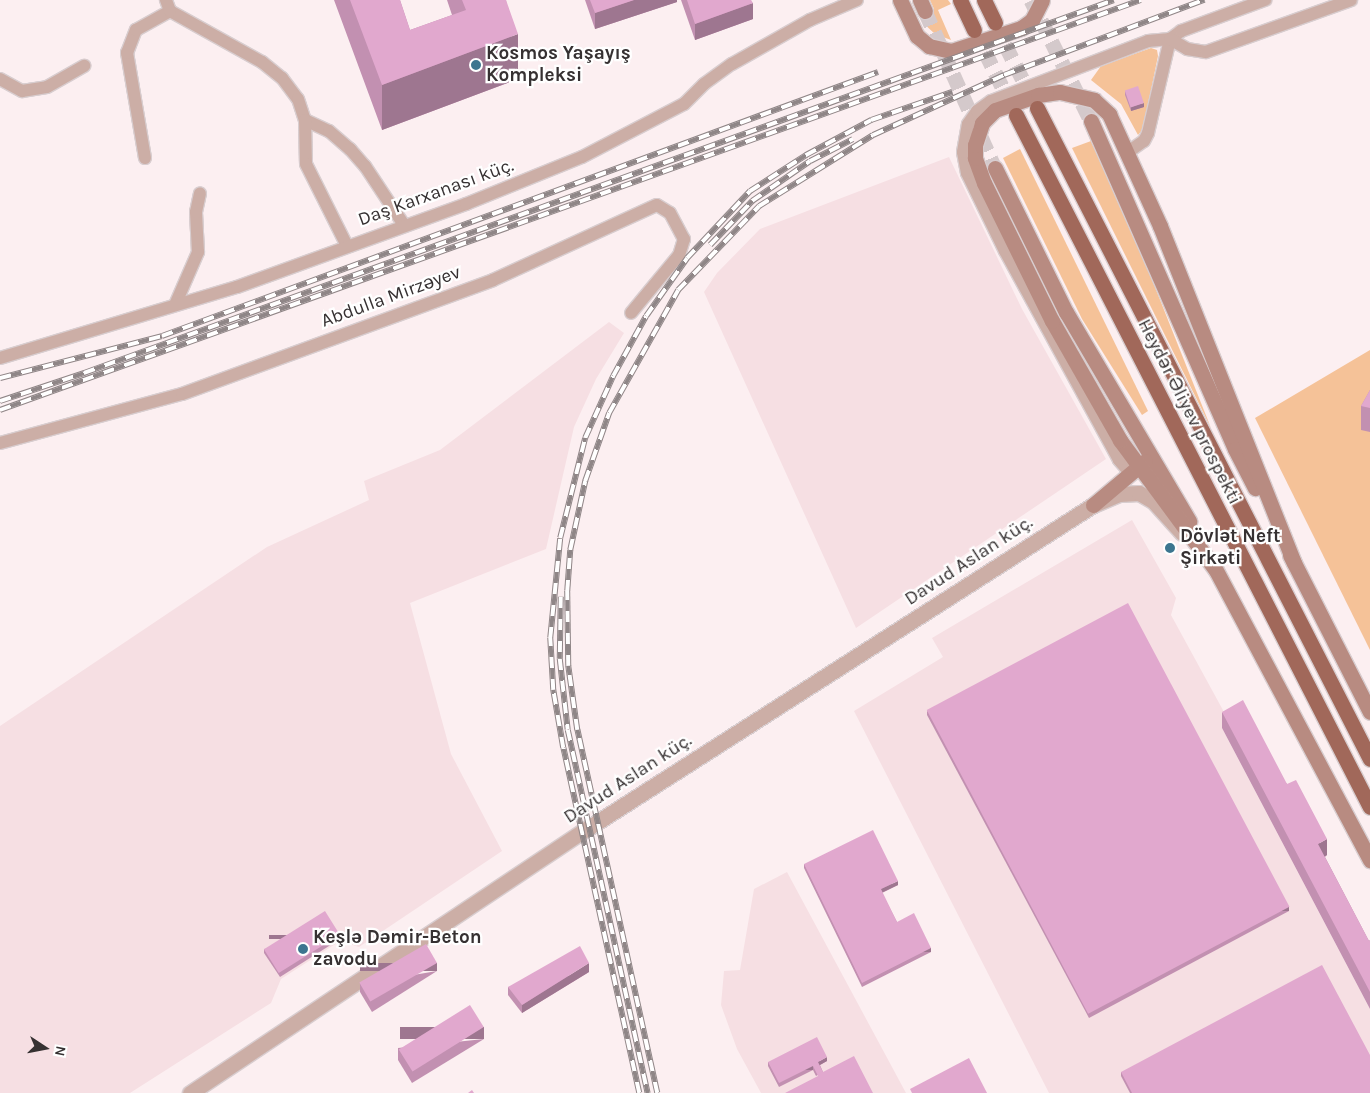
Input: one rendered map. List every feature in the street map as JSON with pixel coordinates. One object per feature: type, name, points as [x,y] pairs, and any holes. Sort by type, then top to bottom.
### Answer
[{"type":"highway","points":[[960,0],[974,30]]},
{"type":"highway","points":[[984,0],[995,23]]},
{"type":"highway","name":"Heydər Əliyev prospekti","points":[[1037,108],[1370,759]]},
{"type":"highway","name":"Heydər Əliyev prospekti","points":[[1016,115],[1370,807]]},
{"type":"main road","points":[[900,0],[917,36],[929,46],[951,51],[1021,28],[1032,20],[1042,0]]},
{"type":"main road","points":[[1215,569],[1139,468],[1052,321],[984,183],[975,158],[976,136],[988,116],[1038,95],[1060,92],[1086,96],[1101,105],[1128,152],[1294,563]]},
{"type":"main road","points":[[1091,121],[1235,449],[1365,698],[1370,712]]},
{"type":"main road","points":[[995,168],[1066,312],[1136,428],[1215,569],[1370,860]]},
{"type":"main road","points":[[1093,505],[1139,468],[1146,456],[1136,428]]},
{"type":"street","name":"Daş Karxanası küç.","points":[[0,358],[237,287],[587,155],[684,104],[732,64],[810,20],[857,0]]},
{"type":"street","points":[[1139,468],[1126,468],[1119,460],[1030,303],[967,173],[964,141],[973,116],[991,101],[1148,41],[1170,39],[1187,29],[1266,0]]},
{"type":"street","points":[[1170,39],[1187,49],[1206,52],[1351,0]]},
{"type":"street","points":[[145,158],[127,53],[136,30],[168,5],[276,73],[298,99],[305,120],[306,164],[347,246]]},
{"type":"street","points":[[1128,152],[1144,142],[1148,133],[1170,39]]},
{"type":"street","points":[[0,79],[22,91],[47,87],[84,66]]},
{"type":"street","points":[[305,120],[329,130],[350,149],[365,166],[404,225]]},
{"type":"street","points":[[175,305],[198,252],[196,212],[200,193]]},
{"type":"street","name":"Abdulla Mirzəyev","points":[[0,443],[182,394],[493,280],[657,205],[670,213],[680,225],[684,239],[679,255],[631,314]]},
{"type":"street","name":"Davud Aslan küç.","points":[[190,1093],[588,828],[1093,505],[1127,492],[1145,496],[1215,569]]},
{"type":"shaded area","points":[[930,0],[948,0],[951,4],[938,10],[951,40],[935,34],[922,22],[919,15],[934,9]]},
{"type":"shaded area","points":[[1151,48],[1157,50],[1158,56],[1143,129],[1138,135],[1121,104],[1091,80],[1101,66]]},
{"type":"shaded area","points":[[1091,141],[1141,252],[1211,428],[1072,148]]},
{"type":"shaded area","points":[[1020,149],[1148,411],[1142,415],[1082,319],[1003,158]]},
{"type":"shaded area","points":[[949,157],[1022,309],[1106,459],[856,628],[704,292],[717,273],[760,229]]},
{"type":"shaded area","points":[[609,322],[624,333],[596,379],[574,427],[546,549],[410,603],[451,754],[502,851],[359,947],[340,941],[281,979],[271,1003],[130,1093],[0,1093],[0,726],[267,547],[369,500],[364,481],[440,450]]},
{"type":"shaded area","points":[[1370,350],[1370,650],[1255,418]]},
{"type":"shaded area","points":[[1132,520],[1176,598],[1171,615],[1230,723],[1222,728],[1370,1009],[1370,1093],[1049,1093],[854,711],[943,657],[932,638]]},
{"type":"shaded area","points":[[787,872],[906,1093],[761,1093],[737,1049],[721,1005],[724,971],[740,970],[754,889]]},
{"type":"building","points":[[350,0],[400,0],[410,30],[466,10],[462,0],[506,0],[518,34],[382,85]]},
{"type":"building","points":[[590,0],[634,0],[595,13]]},
{"type":"building","points":[[687,0],[751,0],[753,3],[695,24]]},
{"type":"building","points":[[1138,86],[1144,103],[1131,108],[1125,91]]},
{"type":"building","points":[[1370,390],[1370,408],[1361,406]]},
{"type":"building","points":[[1128,603],[1289,907],[1088,1014],[927,710]]},
{"type":"building","points":[[1243,700],[1287,784],[1296,780],[1327,839],[1318,844],[1370,940],[1370,992],[1222,712]]},
{"type":"building","points":[[873,830],[898,881],[881,889],[897,922],[914,913],[931,948],[862,983],[804,864]]},
{"type":"building","points":[[325,911],[340,935],[279,973],[264,949]]},
{"type":"building","points":[[426,944],[437,963],[370,1002],[359,983]]},
{"type":"building","points":[[580,946],[589,963],[522,1005],[508,987]]},
{"type":"building","points":[[1322,965],[1370,1055],[1370,1093],[1132,1093],[1121,1072]]},
{"type":"building","points":[[470,1005],[484,1027],[413,1072],[399,1050]]},
{"type":"building","points":[[817,1037],[827,1057],[818,1062],[823,1072],[854,1056],[873,1093],[785,1093],[818,1076],[813,1066],[779,1083],[768,1062]]},
{"type":"building","points":[[969,1058],[987,1093],[912,1093],[910,1089]]},
{"type":"tunnel","points":[[1031,0],[1091,121]]},
{"type":"tunnel","points":[[925,11],[995,168]]},
{"type":"tunnel","points":[[995,24],[1033,100]]},
{"type":"tunnel","points":[[975,31],[1012,107]]},
{"type":"railway","points":[[0,401],[84,373],[1114,0]]},
{"type":"railway","points":[[0,410],[1141,0]]},
{"type":"railway","points":[[657,1093],[577,730],[568,666],[567,591],[570,550],[585,481],[609,413],[678,290],[759,206],[873,135],[1004,75],[1204,0]]},
{"type":"railway","points":[[0,378],[162,336],[878,72]]},
{"type":"railway","points":[[639,1093],[563,748],[553,690],[550,638],[560,538],[585,438],[613,376],[646,316],[687,258],[750,191],[806,155],[871,120],[952,92]]},
{"type":"railway","points":[[710,245],[752,201],[810,161],[853,139]]},
{"type":"railway","points":[[561,597],[560,659],[568,730],[648,1093]]},
{"type":"place","name":"Kosmos Yaşayış Kompleksi","points":[[476,65]]},
{"type":"place","name":"Dövlət Neft Şirkəti","points":[[1170,548]]},
{"type":"place","name":"Keşlə Dəmir-Beton zavodu","points":[[303,949]]}]
